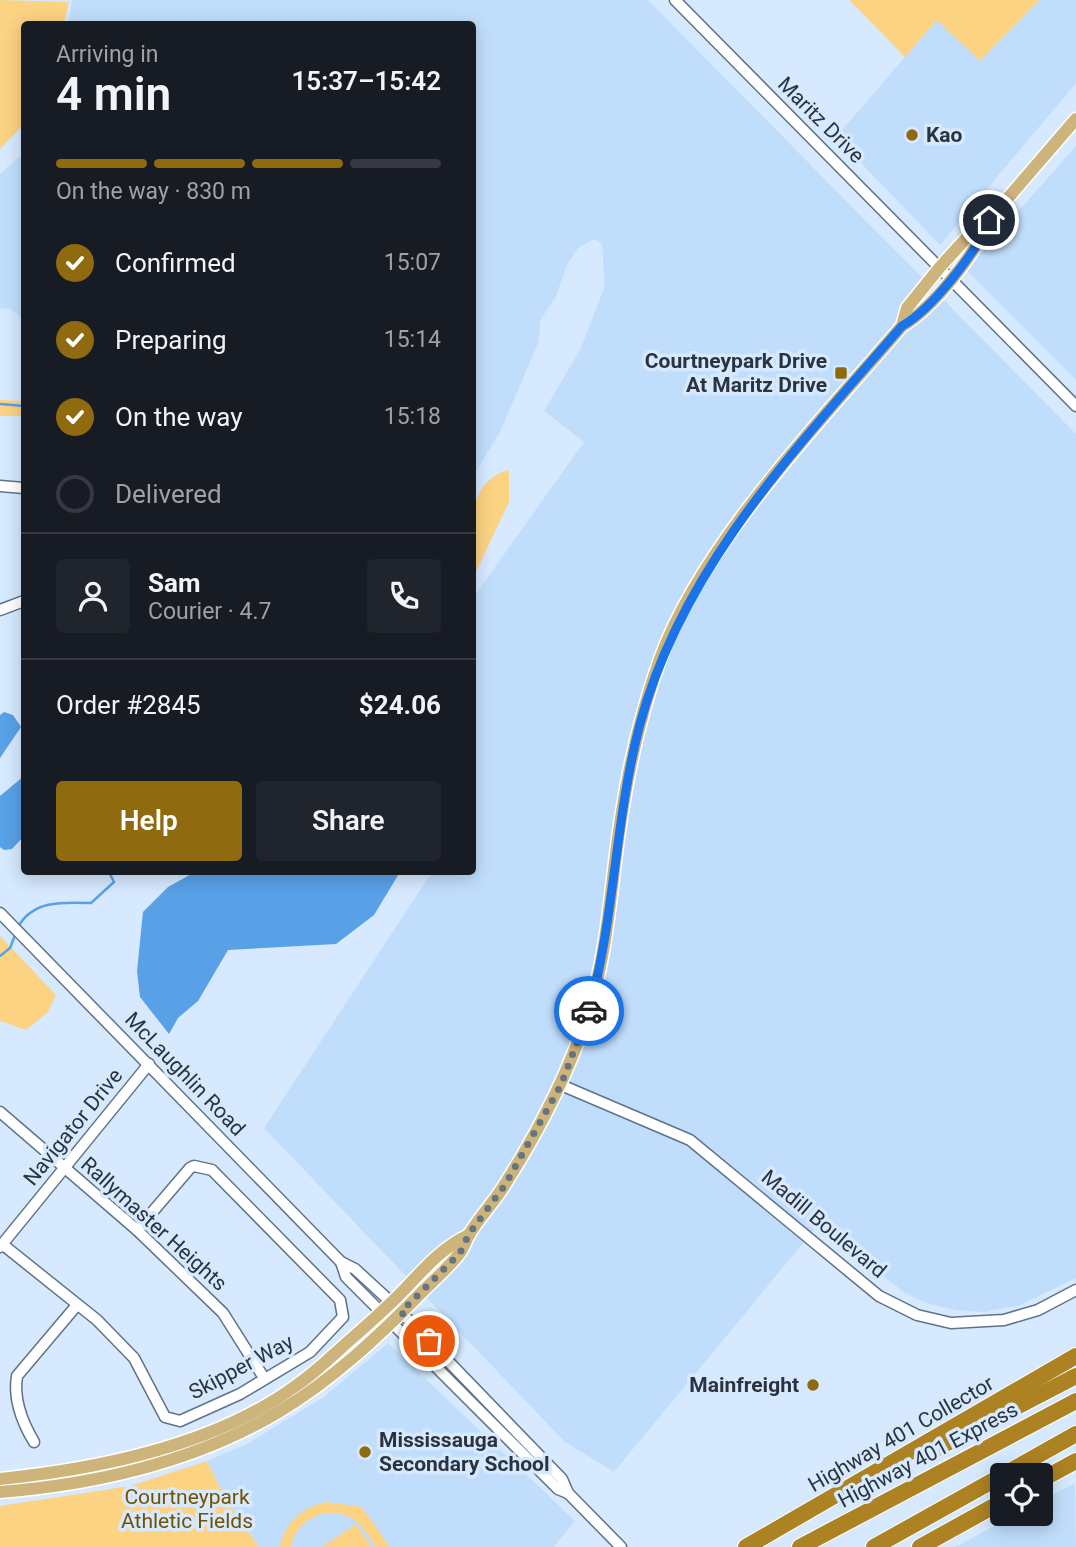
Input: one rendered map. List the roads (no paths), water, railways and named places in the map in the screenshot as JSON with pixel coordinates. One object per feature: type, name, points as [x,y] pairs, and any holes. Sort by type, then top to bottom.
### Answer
[{"type":"highway","name":"Highway 401 Collector","points":[[746,1547],[1076,1356]]},
{"type":"highway","points":[[814,1510],[1076,1376]]},
{"type":"highway","name":"Highway 401 Express","points":[[800,1547],[1076,1401]]},
{"type":"highway","points":[[1024,1463],[1076,1434]]},
{"type":"highway","points":[[1053,1473],[1076,1461]]},
{"type":"highway","points":[[874,1547],[990,1482]]},
{"type":"highway","points":[[920,1547],[990,1509]]},
{"type":"main road","points":[[902,326],[907,308],[940,267],[971,233],[989,220],[1076,119]]},
{"type":"main road","points":[[0,1492],[85,1482],[136,1471],[195,1452],[281,1411],[331,1376],[391,1323],[460,1253],[469,1234],[505,1185],[561,1085],[589,1010],[603,953],[623,805],[640,725],[661,656],[694,592],[755,502],[902,326],[917,317],[950,278],[982,239],[989,220]]},
{"type":"main road","points":[[0,1479],[98,1465],[190,1438],[252,1412],[296,1386],[392,1303],[450,1244],[469,1234]]},
{"type":"main road","points":[[190,1438],[195,1452]]},
{"type":"street","name":"Maritz Drive","points":[[675,0],[1076,406]]},
{"type":"street","points":[[0,486],[21,488]]},
{"type":"street","points":[[0,610],[21,602]]},
{"type":"street","name":"McLaughlin Road","points":[[1,914],[341,1262],[355,1269],[401,1312],[562,1479],[568,1493],[621,1547]]},
{"type":"street","name":"Navigator Drive","points":[[1,1245],[149,1064]]},
{"type":"street","name":"Madill Boulevard","points":[[561,1085],[690,1140],[879,1296],[917,1315],[951,1323],[1004,1320],[1038,1310],[1076,1290]]},
{"type":"street","name":"Rallymaster Heights","points":[[0,1112],[137,1230],[223,1313],[264,1378]]},
{"type":"street","name":"Skipper Way","points":[[1,1245],[97,1320],[134,1358],[161,1412],[169,1420],[180,1421],[240,1394],[310,1352],[343,1317],[340,1300],[212,1170],[190,1168],[137,1230]]},
{"type":"street","name":"McLaughlin Road","points":[[341,1262],[346,1277],[391,1323],[558,1489],[568,1493]]},
{"type":"street","points":[[34,1442],[21,1421],[15,1387],[17,1376],[77,1305]]},
{"type":"water","points":[[4,712],[13,715],[21,727],[0,758],[0,715]]},
{"type":"water","points":[[21,778],[21,839],[12,849],[4,850],[0,847],[0,796]]},
{"type":"water","points":[[190,875],[398,875],[374,915],[336,944],[228,950],[198,1001],[178,1018],[169,1034],[140,997],[137,971],[143,912],[168,887]]},
{"type":"waterway","points":[[0,404],[21,406]]},
{"type":"waterway","points":[[18,927],[24,918],[40,907],[60,903],[91,903],[114,882],[110,875]]},
{"type":"waterway","points":[[0,956],[10,948],[16,933]]},
{"type":"place","name":"Kao","points":[[912,135]]},
{"type":"place","name":"Courtneypark Drive At Maritz Drive","points":[[841,373]]},
{"type":"place","name":"Mainfreight","points":[[813,1385]]},
{"type":"place","name":"Mississauga Secondary School","points":[[365,1452]]},
{"type":"park label","name":"Courtneypark Athletic Fields","points":[[187,1509]]}]
